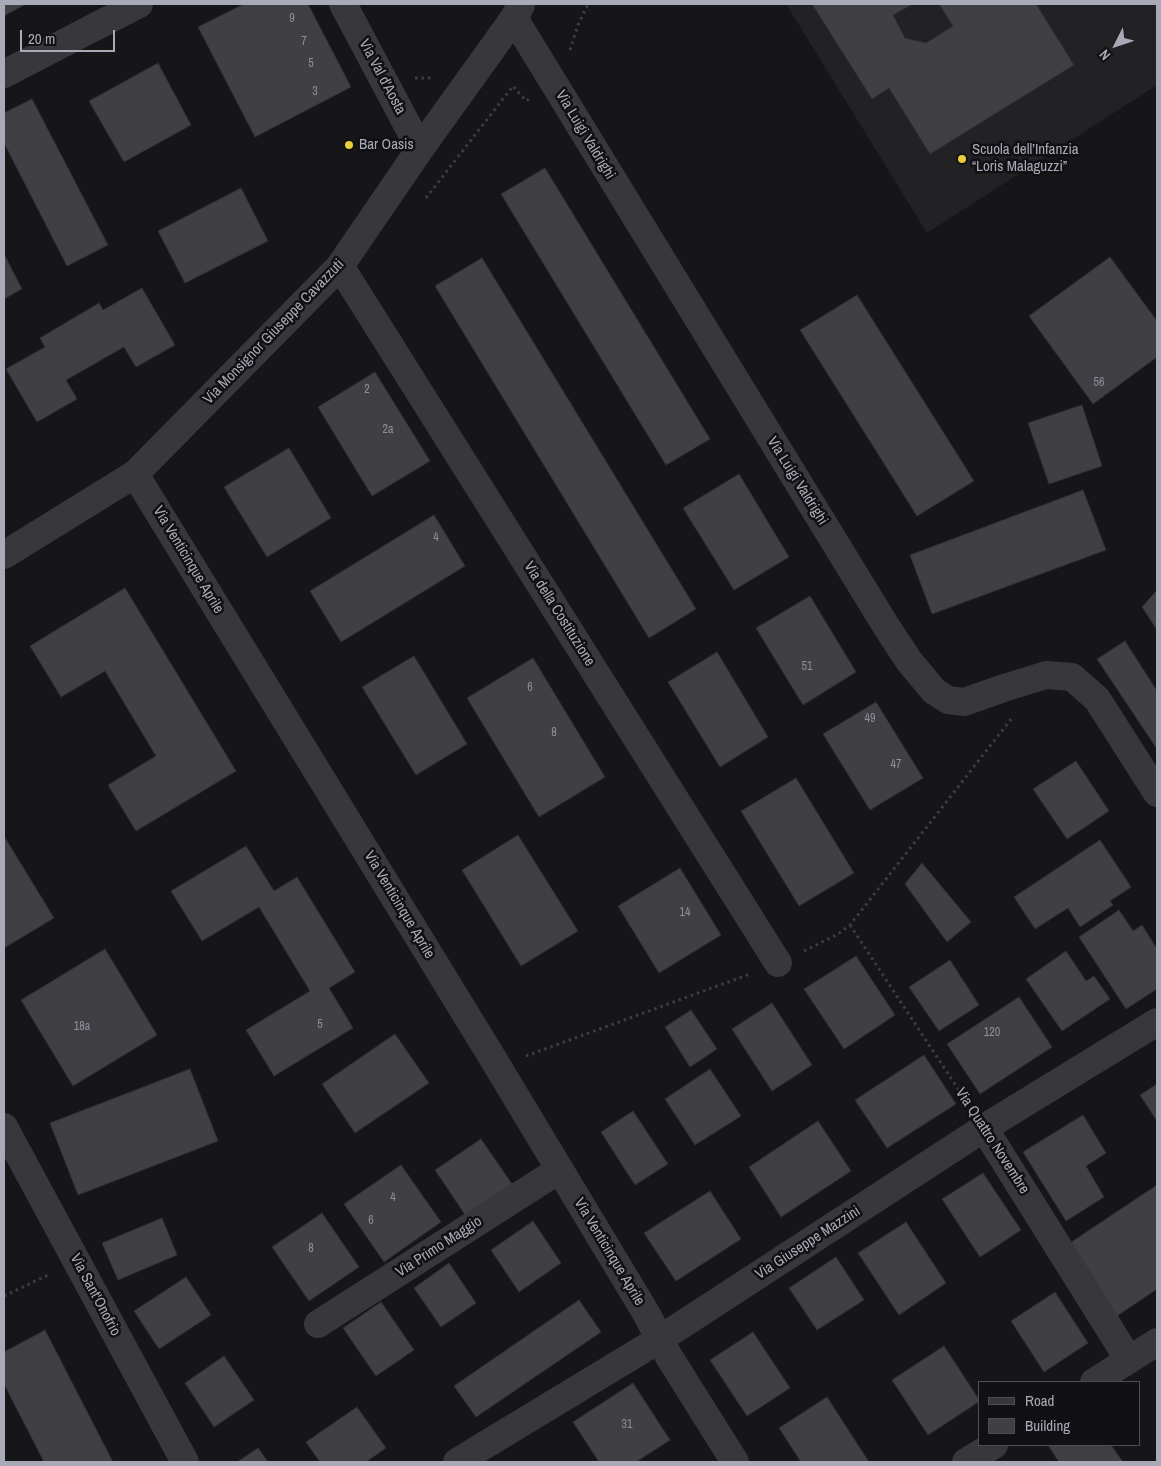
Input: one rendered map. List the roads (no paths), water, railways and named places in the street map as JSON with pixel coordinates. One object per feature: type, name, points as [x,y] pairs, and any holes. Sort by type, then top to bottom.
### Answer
[{"type":"street","points":[[4,74],[139,4]]},
{"type":"street","name":"Via Val d'Aosta","points":[[344,4],[420,149]]},
{"type":"street","name":"Via Monsignor Giuseppe Cavazzuti","points":[[4,554],[135,474],[340,266],[518,11]]},
{"type":"street","name":"Via Luigi Valdrighi","points":[[518,11],[722,360],[909,661],[934,691],[948,700],[964,702],[1046,675],[1072,677],[1097,699],[1157,793]]},
{"type":"street","name":"Via della Costituzione","points":[[340,266],[778,963]]},
{"type":"street","name":"Via Venticinque Aprile","points":[[135,474],[559,1170],[660,1339],[668,1356],[736,1462]]},
{"type":"street","name":"Via Giuseppe Mazzini","points":[[457,1462],[660,1339],[984,1128],[1157,1022]]},
{"type":"street","name":"Via Sant'Onofrio","points":[[4,1127],[185,1462]]},
{"type":"street","name":"Via Quattro Novembre","points":[[984,1128],[1129,1360]]},
{"type":"street","name":"Via Primo Maggio","points":[[318,1324],[559,1170]]},
{"type":"street","points":[[1096,1381],[1157,1342]]},
{"type":"street","points":[[966,1462],[992,1446]]},
{"type":"place","name":"Bar Oasis","points":[[349,145]]},
{"type":"place","name":"Scuola dell’Infanzia “Loris Malaguzzi”","points":[[962,159]]}]
